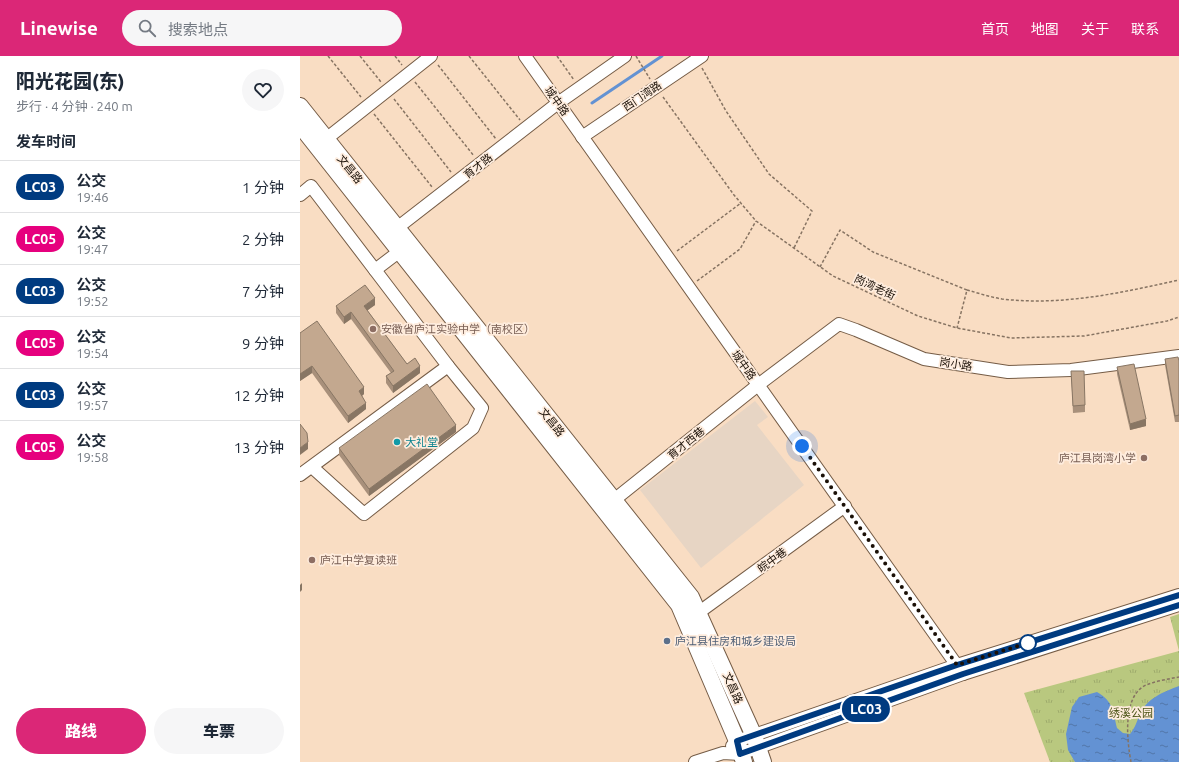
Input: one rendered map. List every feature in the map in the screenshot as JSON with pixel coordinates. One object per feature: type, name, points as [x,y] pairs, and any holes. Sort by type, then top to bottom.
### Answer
[{"type":"main road","name":"文昌路","points":[[300,106],[692,597],[758,748]]},
{"type":"main road","name":"文昌路","points":[[300,125],[679,605],[740,752]]},
{"type":"street","name":"城中路","points":[[525,56],[960,670]]},
{"type":"street","name":"育才路","points":[[397,228],[558,103],[625,56]]},
{"type":"street","name":"西门湾路","points":[[582,137],[653,82],[700,58]]},
{"type":"street","points":[[326,139],[409,74],[433,59]]},
{"type":"street","points":[[300,195],[312,186],[448,366],[482,408],[473,428],[364,514],[312,467]]},
{"type":"street","points":[[375,270],[400,251]]},
{"type":"street","name":"岗小路","points":[[758,385],[839,324],[924,358],[1008,372],[1071,370],[1179,356]]},
{"type":"street","points":[[300,475],[448,366]]},
{"type":"street","name":"育才西巷","points":[[614,500],[758,385]]},
{"type":"street","name":"皖中巷","points":[[698,613],[845,506]]},
{"type":"street","points":[[695,762],[723,753],[740,752],[758,748],[960,670],[1179,595]]},
{"type":"street","points":[[960,670],[1179,605]]},
{"type":"path","points":[[328,56],[439,196]]},
{"type":"path","points":[[360,56],[458,181]]},
{"type":"path","points":[[395,56],[480,164]]},
{"type":"path","points":[[469,56],[526,128]]},
{"type":"path","points":[[557,56],[579,88]]},
{"type":"path","name":"岗湾老街","points":[[636,56],[653,82],[756,221],[833,276],[918,316],[957,328],[1011,338],[1084,336],[1167,321],[1179,317]]},
{"type":"path","points":[[700,58],[726,110],[769,174],[812,212],[794,248]]},
{"type":"path","points":[[433,59],[502,146]]},
{"type":"path","points":[[668,258],[742,203]]},
{"type":"path","points":[[689,287],[740,249],[756,221]]},
{"type":"path","points":[[820,267],[840,230],[873,252],[967,290],[1000,299],[1079,300],[1179,280]]},
{"type":"path","points":[[957,328],[967,290]]},
{"type":"path","points":[[1130,762],[1127,732],[1128,719],[1133,697],[1145,686],[1179,677]]},
{"type":"shaded area","points":[[755,401],[768,417],[757,425],[804,485],[701,568],[640,490]]},
{"type":"green space","points":[[1179,614],[1179,651],[1170,617]]},
{"type":"green space","name":"绣溪公园","points":[[1179,651],[1179,762],[1050,762],[1024,693]]},
{"type":"water","points":[[1179,686],[1179,762],[1075,762],[1068,750],[1066,734],[1072,707],[1079,697],[1097,692],[1102,695],[1112,707],[1117,728],[1123,733],[1130,734],[1135,727],[1143,709],[1151,700],[1162,693]]},
{"type":"building","points":[[365,285],[375,298],[364,306],[407,364],[415,358],[420,366],[393,386],[386,376],[394,371],[351,312],[344,317],[336,306]]},
{"type":"building","points":[[317,321],[364,387],[359,391],[366,403],[348,416],[312,366],[300,374],[300,333]]},
{"type":"building","points":[[1178,357],[1179,415],[1175,416],[1165,359]]},
{"type":"building","points":[[1134,364],[1146,419],[1130,424],[1117,367]]},
{"type":"building","points":[[1071,371],[1084,371],[1085,405],[1073,406]]},
{"type":"building","name":"大礼堂","points":[[427,384],[456,425],[369,489],[339,448]]},
{"type":"building","points":[[300,424],[307,433],[308,442],[300,448]]},
{"type":"waterway","points":[[592,103],[662,56]]},
{"type":"bus line","name":"LC03","points":[[1179,595],[957,665],[737,741],[740,754],[963,674],[1179,605]]},
{"type":"place","name":"安徽省庐江实验中学（南校区）","points":[[373,329]]},
{"type":"place","name":"大礼堂","points":[[397,442]]},
{"type":"place","name":"庐江县岗湾小学","points":[[1144,458]]},
{"type":"place","name":"庐江中学复读班","points":[[312,560]]},
{"type":"place","name":"庐江县住房和城乡建设局","points":[[667,641]]},
{"type":"route","points":[[802,446],[957,665],[1031,642],[1028,643]]}]
